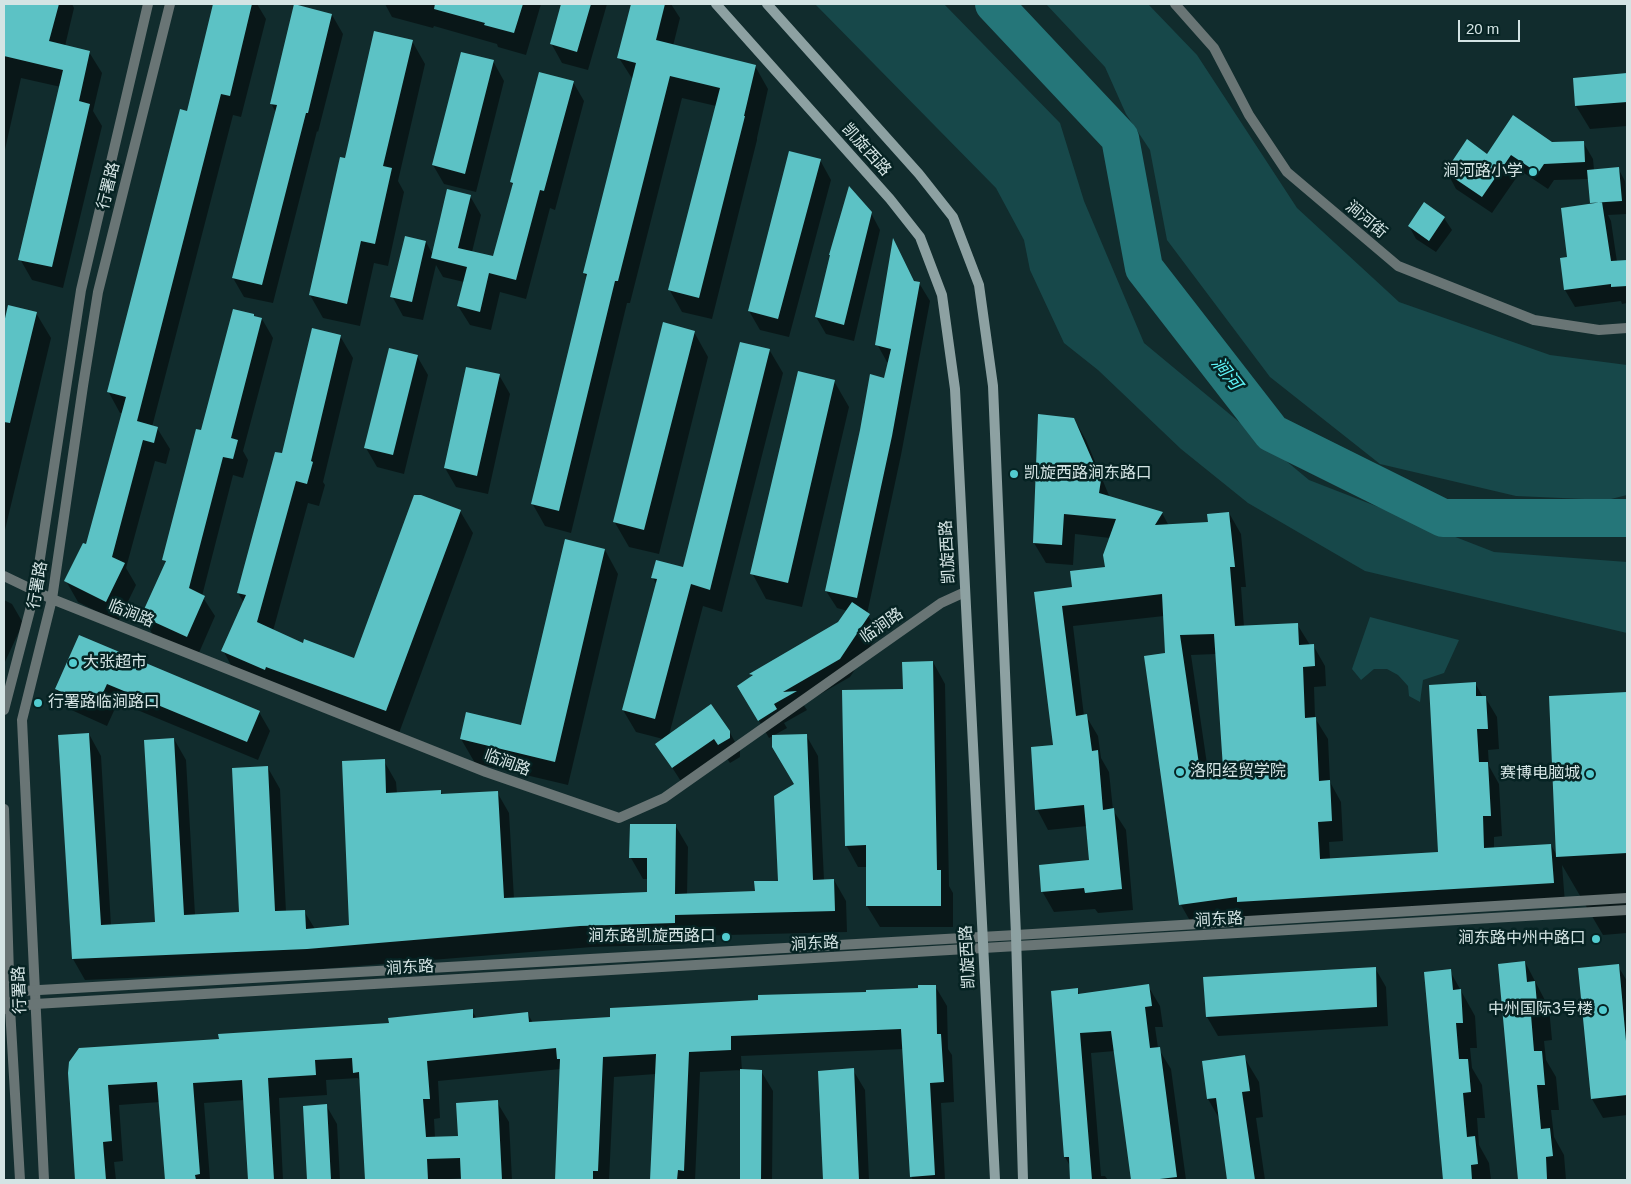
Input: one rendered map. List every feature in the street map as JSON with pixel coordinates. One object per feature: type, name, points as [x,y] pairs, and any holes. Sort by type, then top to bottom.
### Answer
[{"type":"main road","name":"凯旋西路","points":[[716,4],[890,198],[920,237],[942,295],[955,390],[995,1180]]},
{"type":"main road","name":"凯旋西路","points":[[767,4],[919,174],[953,217],[979,285],[993,386],[1017,947],[1023,1180]]},
{"type":"street","name":"行署路","points":[[4,710],[35,591],[81,290],[148,4]]},
{"type":"street","name":"行署路","points":[[44,1180],[22,720],[52,599],[98,292],[170,4]]},
{"type":"street","name":"涧河街","points":[[1176,4],[1214,48],[1249,115],[1287,172],[1398,266],[1534,320],[1599,330],[1627,328]]},
{"type":"street","name":"临涧路","points":[[4,576],[52,599],[486,772],[619,818],[664,798],[940,603],[964,592]]},
{"type":"street","name":"行署路","points":[[4,809],[7,1008],[20,1180]]},
{"type":"street","name":"涧东路","points":[[7,992],[35,992],[1627,898]]},
{"type":"street","name":"涧东路","points":[[7,1008],[35,1004],[983,950],[1627,910]]},
{"type":"shaded area","points":[[815,4],[944,4],[1060,123],[1084,201],[1144,343],[1309,480],[1494,552],[1627,562],[1627,633],[1365,571],[1248,503],[1181,449],[1098,370],[1064,343],[1030,270],[1024,240],[996,188]]},
{"type":"shaded area","points":[[1046,4],[1148,4],[1197,55],[1297,208],[1399,302],[1550,355],[1627,365],[1627,495],[1607,500],[1516,496],[1380,464],[1270,377],[1167,240],[1150,150],[1126,114],[1105,67]]},
{"type":"shaded area","points":[[1370,617],[1459,640],[1444,673],[1423,680],[1420,702],[1409,696],[1408,686],[1398,675],[1387,669],[1374,669],[1361,680],[1352,669]]},
{"type":"building","points":[[4,4],[59,4],[49,41],[90,51],[79,101],[90,104],[52,267],[18,260],[63,70],[4,56]]},
{"type":"building","points":[[213,4],[252,4],[230,96],[221,94],[137,421],[158,427],[154,443],[143,440],[112,557],[125,563],[106,602],[64,581],[83,543],[86,544],[126,397],[107,392],[180,109],[187,111]]},
{"type":"building","points":[[294,4],[332,14],[308,113],[306,113],[262,285],[232,278],[277,105],[270,104]]},
{"type":"building","points":[[435,4],[523,4],[514,33],[434,9]]},
{"type":"building","points":[[561,4],[591,4],[577,52],[550,44]]},
{"type":"building","points":[[631,4],[665,4],[656,40],[756,65],[699,298],[668,290],[720,88],[670,76],[618,281],[615,281],[559,511],[531,504],[587,274],[583,273],[636,63],[617,58]]},
{"type":"building","points":[[374,31],[413,40],[383,166],[392,168],[375,244],[361,241],[347,304],[309,295],[340,157],[345,158]]},
{"type":"building","points":[[461,52],[494,60],[465,174],[432,165]]},
{"type":"building","points":[[539,72],[574,81],[544,191],[540,190],[516,280],[489,273],[480,312],[457,306],[467,267],[431,258],[447,189],[471,195],[458,248],[493,256],[513,183],[510,182]]},
{"type":"building","points":[[1627,73],[1627,102],[1575,106],[1573,78]]},
{"type":"building","points":[[1513,115],[1552,142],[1584,141],[1585,162],[1544,164],[1538,173],[1511,155],[1482,197],[1445,172],[1467,139],[1487,154]]},
{"type":"building","points":[[789,151],[821,159],[778,319],[748,311]]},
{"type":"building","points":[[1619,167],[1622,201],[1590,203],[1587,170]]},
{"type":"building","points":[[849,186],[872,212],[844,325],[815,317],[829,255]]},
{"type":"building","points":[[1424,202],[1445,217],[1429,241],[1408,226]]},
{"type":"building","points":[[1602,202],[1611,261],[1627,260],[1627,286],[1611,287],[1611,284],[1564,290],[1560,258],[1567,257],[1561,208]]},
{"type":"building","points":[[405,236],[426,241],[412,302],[390,297]]},
{"type":"building","points":[[893,238],[914,281],[920,282],[892,436],[857,598],[825,591],[860,430],[870,374],[884,378],[891,349],[875,345]]},
{"type":"building","points":[[8,305],[37,312],[10,423],[4,422],[4,323]]},
{"type":"building","points":[[233,309],[262,318],[231,438],[238,440],[233,459],[223,457],[189,588],[205,596],[187,637],[141,616],[166,561],[162,560],[196,429],[201,430]]},
{"type":"building","points":[[663,322],[695,331],[644,530],[613,522]]},
{"type":"building","points":[[312,328],[341,335],[307,484],[296,481],[257,622],[303,643],[304,639],[354,658],[414,495],[421,495],[461,510],[386,711],[266,667],[265,670],[221,651],[246,595],[237,593],[275,452],[282,453]]},
{"type":"building","points":[[740,342],[770,349],[710,590],[691,584],[655,719],[622,710],[657,579],[651,578],[656,560],[683,567]]},
{"type":"building","points":[[389,348],[418,355],[393,455],[364,448]]},
{"type":"building","points":[[466,367],[500,374],[477,476],[444,468]]},
{"type":"building","points":[[798,371],[835,380],[788,583],[750,574]]},
{"type":"building","points":[[1038,414],[1074,418],[1101,480],[1099,493],[1163,512],[1155,525],[1208,522],[1207,514],[1229,512],[1235,567],[1230,567],[1235,626],[1298,623],[1299,645],[1314,644],[1315,666],[1303,667],[1305,718],[1316,717],[1319,781],[1330,780],[1332,821],[1318,822],[1320,859],[1438,852],[1429,685],[1476,682],[1476,696],[1486,696],[1488,729],[1477,729],[1479,762],[1488,762],[1491,816],[1483,816],[1484,848],[1551,844],[1554,883],[1237,902],[1237,897],[1179,905],[1144,656],[1165,653],[1162,594],[1062,606],[1076,716],[1087,714],[1092,751],[1098,750],[1103,810],[1114,808],[1122,889],[1085,893],[1084,888],[1041,892],[1039,865],[1089,860],[1084,805],[1035,810],[1031,747],[1053,745],[1034,592],[1072,587],[1070,571],[1105,567],[1103,555],[1116,519],[1064,514],[1062,545],[1033,543]],"holes":[[[1214,634],[1223,768],[1200,771],[1180,635]]]},
{"type":"building","points":[[565,539],[605,549],[555,762],[460,739],[466,712],[521,725]]},
{"type":"building","points":[[852,602],[870,614],[840,659],[783,692],[797,691],[774,704],[777,709],[758,721],[737,686],[753,675],[749,674],[838,622]]},
{"type":"building","points":[[79,635],[260,711],[247,742],[107,684],[96,708],[55,689]]},
{"type":"building","points":[[933,661],[937,870],[941,870],[941,906],[866,906],[866,845],[845,846],[842,690],[903,689],[902,662]]},
{"type":"building","name":"赛博电脑城","points":[[1627,692],[1627,853],[1556,857],[1549,696]]},
{"type":"building","points":[[711,704],[730,731],[730,738],[718,745],[714,739],[672,768],[655,744]]},
{"type":"building","points":[[89,733],[101,925],[155,922],[144,740],[174,738],[184,915],[239,912],[232,768],[268,766],[275,911],[305,910],[306,929],[349,925],[342,761],[385,759],[386,793],[441,790],[441,794],[498,791],[504,898],[647,892],[647,858],[629,858],[630,824],[676,824],[675,894],[755,891],[754,881],[778,881],[774,796],[794,784],[772,747],[772,735],[807,734],[813,880],[834,879],[835,911],[675,915],[675,923],[580,926],[307,949],[72,959],[58,735]]},
{"type":"building","points":[[1525,961],[1527,982],[1535,981],[1538,1015],[1531,1015],[1534,1051],[1542,1051],[1545,1085],[1537,1085],[1541,1129],[1550,1128],[1553,1156],[1546,1157],[1547,1179],[1534,1180],[1518,1180],[1498,964]]},
{"type":"building","name":"中州国际3号楼","points":[[1619,964],[1627,1052],[1627,1095],[1591,1099],[1578,968]]},
{"type":"building","points":[[1376,967],[1377,1007],[1206,1017],[1203,977]]},
{"type":"building","points":[[1451,969],[1453,990],[1461,989],[1463,1023],[1456,1023],[1459,1059],[1468,1059],[1471,1092],[1463,1093],[1467,1137],[1475,1136],[1478,1164],[1471,1165],[1472,1180],[1443,1180],[1424,972]]},
{"type":"building","points":[[1149,984],[1152,1006],[1145,1007],[1150,1048],[1160,1047],[1177,1177],[1131,1180],[1111,1031],[1080,1033],[1092,1180],[1070,1180],[1069,1157],[1064,1157],[1051,991],[1078,988],[1078,994]]},
{"type":"building","points":[[918,985],[936,985],[937,1034],[941,1034],[944,1082],[930,1083],[935,1175],[910,1177],[901,1029],[731,1036],[731,1050],[689,1052],[684,1171],[678,1170],[677,1180],[650,1180],[656,1054],[603,1057],[598,1171],[593,1171],[593,1180],[555,1180],[560,1059],[557,1059],[556,1048],[427,1061],[430,1099],[423,1099],[426,1137],[458,1136],[456,1103],[498,1100],[502,1180],[461,1180],[460,1158],[427,1159],[428,1180],[365,1180],[359,1072],[353,1073],[352,1058],[315,1060],[316,1075],[268,1078],[274,1180],[248,1180],[242,1080],[193,1083],[200,1174],[195,1175],[196,1180],[165,1180],[157,1082],[108,1085],[112,1141],[103,1142],[106,1180],[75,1180],[68,1073],[69,1062],[79,1048],[219,1039],[218,1034],[389,1023],[388,1018],[473,1009],[473,1018],[528,1012],[529,1022],[610,1017],[610,1008],[758,1000],[758,995],[866,992],[866,990],[918,988]]},
{"type":"building","points":[[1245,1055],[1250,1091],[1242,1092],[1255,1180],[1227,1180],[1216,1098],[1207,1099],[1202,1061]]},
{"type":"building","points":[[854,1068],[859,1180],[823,1180],[818,1071]]},
{"type":"building","points":[[740,1069],[762,1070],[761,1180],[740,1180]]},
{"type":"building","points":[[327,1104],[331,1180],[307,1180],[303,1106]]},
{"type":"waterway","name":"涧河","points":[[994,4],[1120,138],[1144,268],[1272,433],[1443,518],[1627,518]]},
{"type":"place","name":"涧河路小学","points":[[1533,172]]},
{"type":"place","name":"凯旋西路涧东路口","points":[[1014,474]]},
{"type":"place","name":"大张超市","points":[[73,663]]},
{"type":"place","name":"行署路临涧路口","points":[[38,703]]},
{"type":"place","name":"洛阳经贸学院","points":[[1180,772]]},
{"type":"place","name":"赛博电脑城","points":[[1590,774]]},
{"type":"place","name":"涧东路凯旋西路口","points":[[726,937]]},
{"type":"place","name":"涧东路中州中路口","points":[[1596,939]]},
{"type":"place","name":"中州国际3号楼","points":[[1603,1010]]}]
